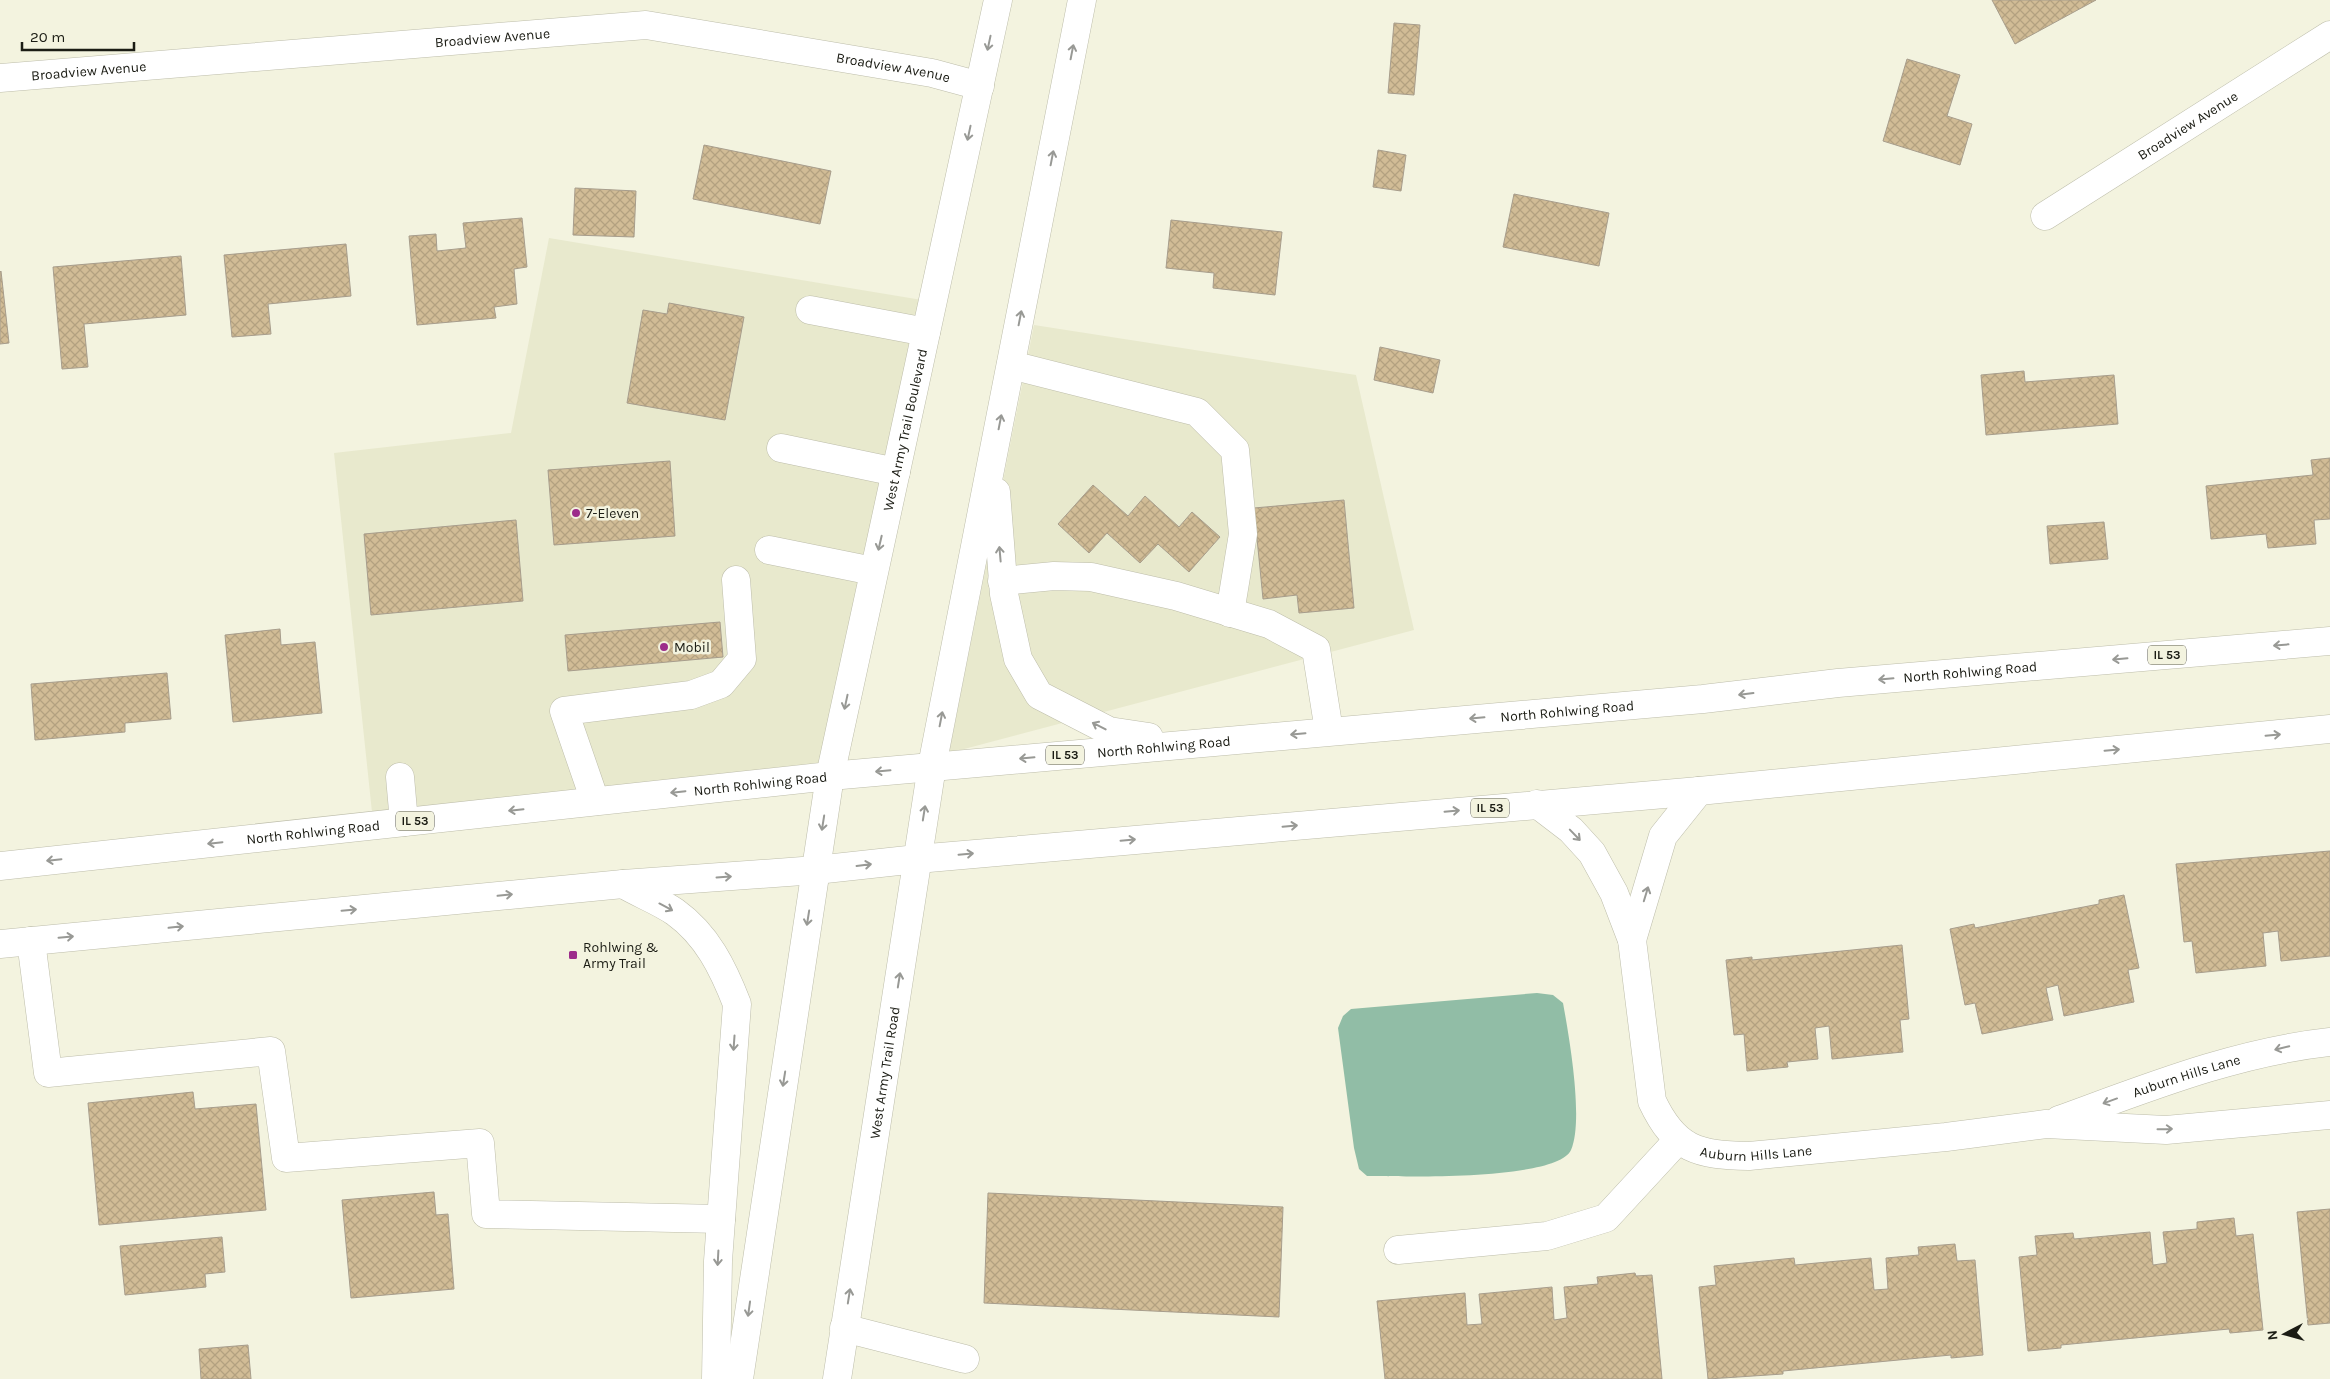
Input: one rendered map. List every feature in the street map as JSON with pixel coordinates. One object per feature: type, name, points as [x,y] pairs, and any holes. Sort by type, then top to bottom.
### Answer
[{"type":"main road","name":"West Army Trail Boulevard","points":[[830,776],[998,0]]},
{"type":"main road","points":[[932,766],[1082,0]]},
{"type":"main road","name":"Broadview Avenue","points":[[0,78],[646,26],[932,73],[980,86]]},
{"type":"main road","name":"Broadview Avenue","points":[[2045,216],[2330,35]]},
{"type":"main road","points":[[810,310],[926,332]]},
{"type":"main road","points":[[1011,365],[1197,412],[1235,450],[1243,534],[1230,613]]},
{"type":"main road","points":[[781,448],[896,472]]},
{"type":"main road","points":[[994,450],[1002,581],[1018,659],[1039,695],[1109,731],[1198,743]]},
{"type":"main road","points":[[769,550],[874,571]]},
{"type":"main road","points":[[1002,581],[1054,576],[1091,577],[1176,596],[1269,624],[1316,649],[1329,731]]},
{"type":"main road","points":[[595,801],[564,711],[675,698],[691,695],[721,684],[742,659],[736,580]]},
{"type":"main road","name":"North Rohlwing Road","points":[[0,866],[932,766],[1703,698],[1838,683],[2330,641]]},
{"type":"main road","name":"IL 53","points":[[0,944],[623,884],[816,870],[918,859],[1699,790],[2330,729]]},
{"type":"main road","name":"West Army Trail Road","points":[[837,1379],[932,766]]},
{"type":"main road","points":[[740,1379],[830,776]]},
{"type":"main road","points":[[400,777],[404,822]]},
{"type":"main road","name":"Auburn Hills Lane","points":[[1632,940],[1663,836],[1699,790]]},
{"type":"main road","name":"Auburn Hills Lane","points":[[1537,804],[1571,830],[1592,853],[1614,893],[1632,940],[1652,1101],[1662,1124],[1678,1140],[1698,1151],[1719,1155],[1749,1156],[1946,1137],[2046,1124],[2166,1130],[2330,1115]]},
{"type":"main road","points":[[623,884],[674,912],[700,934],[721,964],[737,1004],[721,1219],[716,1379]]},
{"type":"main road","points":[[31,941],[48,1073],[272,1051],[286,1158],[480,1143],[486,1214],[721,1219]]},
{"type":"main road","name":"Auburn Hills Lane","points":[[2046,1124],[2195,1071],[2288,1046],[2330,1042]]},
{"type":"main road","points":[[1398,1250],[1547,1236],[1606,1218],[1678,1140]]},
{"type":"main road","points":[[844,1328],[965,1359]]},
{"type":"shaded area","points":[[549,238],[922,300],[820,763],[372,812],[334,453],[511,433]]},
{"type":"shaded area","points":[[1034,325],[1356,375],[1414,630],[949,753]]},
{"type":"shaded area","points":[[1537,993],[1553,995],[1563,1003],[1572,1056],[1576,1099],[1575,1136],[1571,1150],[1561,1159],[1541,1166],[1484,1174],[1367,1176],[1359,1169],[1354,1148],[1338,1028],[1343,1016],[1351,1009]]},
{"type":"building","points":[[1992,0],[2096,0],[2015,44]]},
{"type":"building","points":[[1394,23],[1420,25],[1414,95],[1388,93]]},
{"type":"building","points":[[1907,59],[1960,75],[1947,116],[1972,124],[1960,165],[1883,141]]},
{"type":"building","points":[[704,145],[831,171],[820,224],[693,199]]},
{"type":"building","points":[[1378,150],[1406,155],[1401,191],[1373,187]]},
{"type":"building","points":[[575,188],[636,191],[634,237],[573,235]]},
{"type":"building","points":[[1514,194],[1609,213],[1599,266],[1503,247]]},
{"type":"building","points":[[522,218],[527,267],[514,269],[517,304],[494,307],[496,318],[417,325],[409,236],[436,234],[437,251],[466,248],[463,223]]},
{"type":"building","points":[[1171,220],[1282,232],[1275,295],[1213,288],[1214,273],[1166,268]]},
{"type":"building","points":[[346,244],[351,296],[268,304],[271,334],[232,337],[224,255]]},
{"type":"building","points":[[181,256],[186,315],[84,324],[88,367],[62,369],[53,267]]},
{"type":"building","points":[[0,272],[9,343],[0,344]]},
{"type":"building","points":[[669,303],[744,317],[725,420],[627,403],[643,310],[667,314]]},
{"type":"building","points":[[1380,347],[1440,360],[1433,393],[1374,380]]},
{"type":"building","points":[[2024,371],[2025,382],[2114,375],[2118,424],[1986,435],[1981,375]]},
{"type":"building","points":[[2330,458],[2330,519],[2314,520],[2316,544],[2268,548],[2266,534],[2211,539],[2206,486],[2313,475],[2311,460]]},
{"type":"building","points":[[670,461],[675,536],[554,545],[548,470]]},
{"type":"building","points":[[1093,485],[1128,516],[1145,496],[1179,527],[1192,512],[1220,537],[1189,572],[1158,544],[1140,563],[1107,533],[1089,553],[1058,524]]},
{"type":"building","points":[[1344,500],[1354,608],[1299,613],[1297,595],[1263,599],[1254,508]]},
{"type":"building","points":[[516,520],[523,601],[371,615],[364,534]]},
{"type":"building","points":[[2104,522],[2108,559],[2050,564],[2047,526]]},
{"type":"building","points":[[720,622],[723,657],[568,671],[565,635]]},
{"type":"building","points":[[280,629],[281,645],[315,642],[322,713],[233,722],[225,635]]},
{"type":"building","points":[[167,673],[171,719],[125,723],[125,732],[35,740],[31,684]]},
{"type":"building","points":[[2330,851],[2330,956],[2281,961],[2278,931],[2263,933],[2266,966],[2196,973],[2192,941],[2184,942],[2176,864]]},
{"type":"building","points":[[2124,895],[2139,968],[2128,970],[2134,1002],[2064,1016],[2058,985],[2046,988],[2053,1020],[1982,1034],[1975,1003],[1965,1005],[1950,929],[1974,924],[1975,928],[2099,904],[2099,900]]},
{"type":"building","points":[[1902,945],[1909,1019],[1900,1020],[1903,1052],[1832,1059],[1829,1026],[1815,1028],[1818,1059],[1787,1062],[1788,1067],[1747,1071],[1744,1034],[1734,1035],[1726,960],[1752,957],[1752,960]]},
{"type":"building","points":[[193,1092],[195,1109],[256,1104],[266,1210],[99,1225],[88,1103]]},
{"type":"building","points":[[434,1192],[436,1215],[448,1214],[454,1289],[351,1298],[342,1200]]},
{"type":"building","points":[[988,1193],[1283,1207],[1279,1317],[984,1303]]},
{"type":"building","points":[[2330,1209],[2330,1323],[2308,1325],[2297,1212]]},
{"type":"building","points":[[2234,1218],[2236,1236],[2253,1234],[2263,1330],[2230,1333],[2229,1329],[2061,1345],[2061,1348],[2028,1351],[2019,1257],[2037,1255],[2035,1236],[2073,1233],[2074,1239],[2150,1232],[2153,1265],[2167,1263],[2163,1232],[2197,1229],[2197,1222]]},
{"type":"building","points":[[222,1237],[225,1272],[205,1274],[206,1287],[125,1295],[120,1246]]},
{"type":"building","points":[[1955,1244],[1957,1261],[1975,1260],[1983,1355],[1951,1358],[1951,1355],[1783,1371],[1783,1374],[1708,1379],[1699,1287],[1716,1285],[1714,1266],[1794,1258],[1795,1265],[1871,1258],[1874,1290],[1888,1289],[1886,1258],[1919,1255],[1918,1247]]},
{"type":"building","points":[[1635,1273],[1636,1276],[1652,1275],[1662,1379],[1385,1379],[1377,1301],[1465,1293],[1467,1325],[1482,1324],[1479,1294],[1552,1287],[1554,1320],[1567,1318],[1564,1287],[1598,1284],[1597,1277]]},
{"type":"building","points":[[248,1345],[251,1379],[201,1379],[199,1349]]},
{"type":"place","name":"7-Eleven","points":[[576,513]]},
{"type":"place","name":"Mobil","points":[[664,647]]},
{"type":"place","name":"Rohlwing & Army Trail","points":[[573,955]]}]
